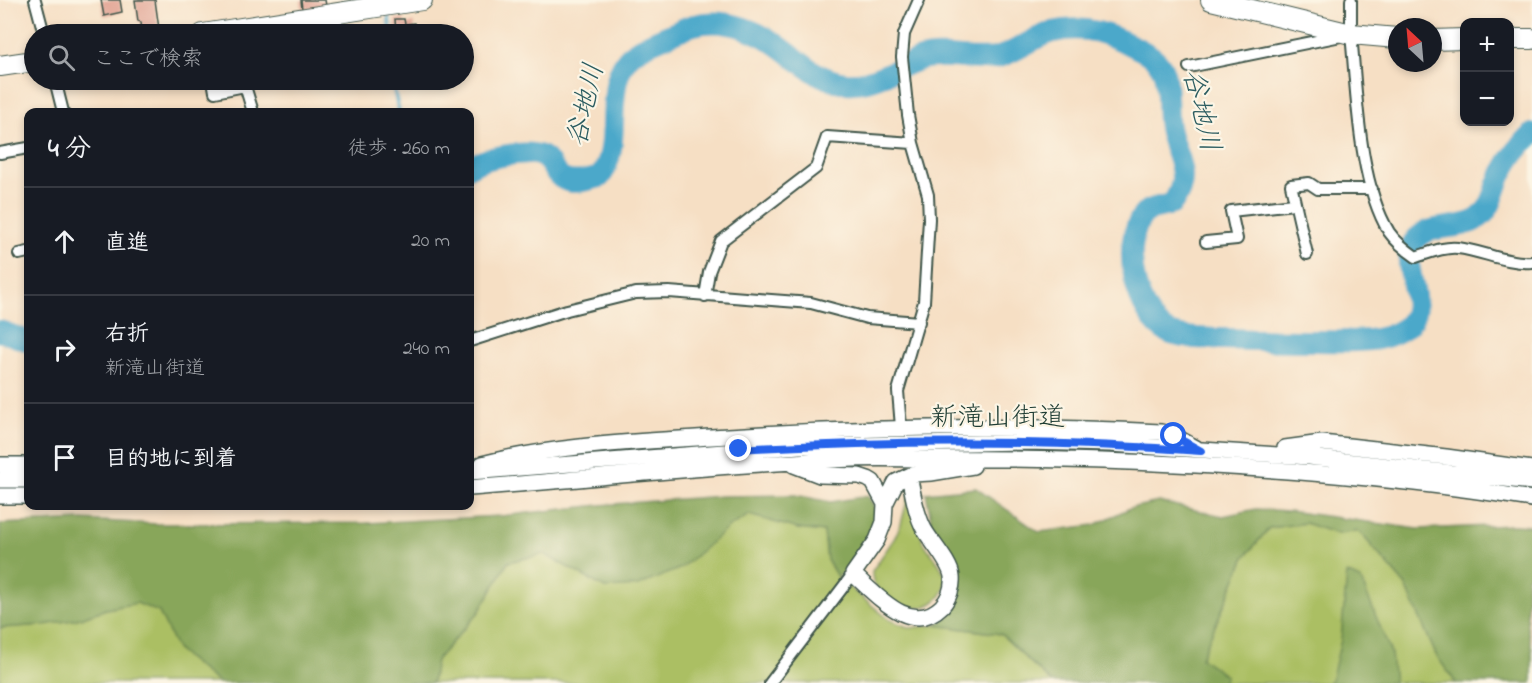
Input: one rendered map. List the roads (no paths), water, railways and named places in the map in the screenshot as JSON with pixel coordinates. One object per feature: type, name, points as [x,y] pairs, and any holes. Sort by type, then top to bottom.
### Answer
[{"type":"highway","points":[[254,24],[340,7],[422,0]]},
{"type":"highway","points":[[1219,1],[1351,34],[1388,37]]},
{"type":"highway","points":[[1442,40],[1460,39]]},
{"type":"highway","points":[[1514,39],[1532,39]]},
{"type":"highway","points":[[0,66],[24,62]]},
{"type":"main road","points":[[474,466],[510,456],[545,451],[726,436],[1022,427],[1161,432],[1174,436],[1201,451]]},
{"type":"main road","name":"新滝山街道","points":[[474,472],[799,446],[1026,442],[1110,444],[1309,456],[1530,478]]},
{"type":"main road","points":[[911,485],[922,526],[952,575],[952,588],[947,600],[929,615],[917,618],[904,615],[892,608],[853,574],[877,540],[884,522],[885,504],[896,482],[906,476],[1017,458]]},
{"type":"main road","name":"新滝山街道","points":[[474,488],[673,470],[856,459],[1017,458],[1113,460],[1265,469],[1439,486],[1528,498]]},
{"type":"main road","points":[[788,463],[820,475],[859,476],[868,479],[873,482],[885,504]]},
{"type":"main road","points":[[0,465],[24,465]]},
{"type":"main road","points":[[0,480],[24,480]]},
{"type":"main road","points":[[0,496],[24,496]]},
{"type":"street","points":[[35,0],[41,24]]},
{"type":"street","points":[[901,431],[898,391],[924,302],[929,219],[928,195],[913,143],[908,115],[906,77],[902,57],[904,34],[919,0]]},
{"type":"street","points":[[1351,0],[1351,34],[1363,149],[1372,189],[1390,233],[1404,249],[1416,257],[1455,247],[1502,257],[1518,263],[1532,262]]},
{"type":"street","points":[[1189,67],[1351,34]]},
{"type":"street","points":[[58,90],[62,108]]},
{"type":"street","points":[[246,90],[253,108]]},
{"type":"street","points":[[705,296],[709,272],[721,241],[816,168],[827,137],[913,143]]},
{"type":"street","points":[[0,153],[24,149]]},
{"type":"street","points":[[1307,254],[1291,185],[1310,183],[1318,189],[1372,189]]},
{"type":"street","points":[[1206,242],[1237,239],[1231,212],[1294,204]]},
{"type":"street","points":[[474,340],[567,310],[636,292],[669,292],[811,303],[867,318],[919,322]]},
{"type":"street","points":[[770,683],[853,574]]},
{"type":"waterway","points":[[389,17],[389,24]]},
{"type":"waterway","name":"谷地川","points":[[474,165],[484,160],[505,156],[534,154],[545,158],[557,174],[567,181],[582,181],[600,177],[611,147],[615,94],[618,77],[625,63],[644,46],[694,25],[731,24],[755,32],[821,76],[846,83],[865,82],[927,58],[995,58],[1053,32],[1076,29],[1098,32],[1118,39],[1151,56],[1160,65],[1166,80],[1169,127],[1181,166],[1182,184],[1172,204],[1152,209],[1143,215],[1136,228],[1132,261],[1140,296],[1147,312],[1157,325],[1169,333],[1194,338],[1355,341],[1383,338],[1403,329],[1411,321],[1416,301],[1409,257],[1416,239],[1423,233],[1471,222],[1484,214],[1508,163],[1532,134]]},
{"type":"waterway","points":[[394,90],[398,108]]},
{"type":"waterway","name":"谷地川","points":[[0,331],[24,340]]}]
